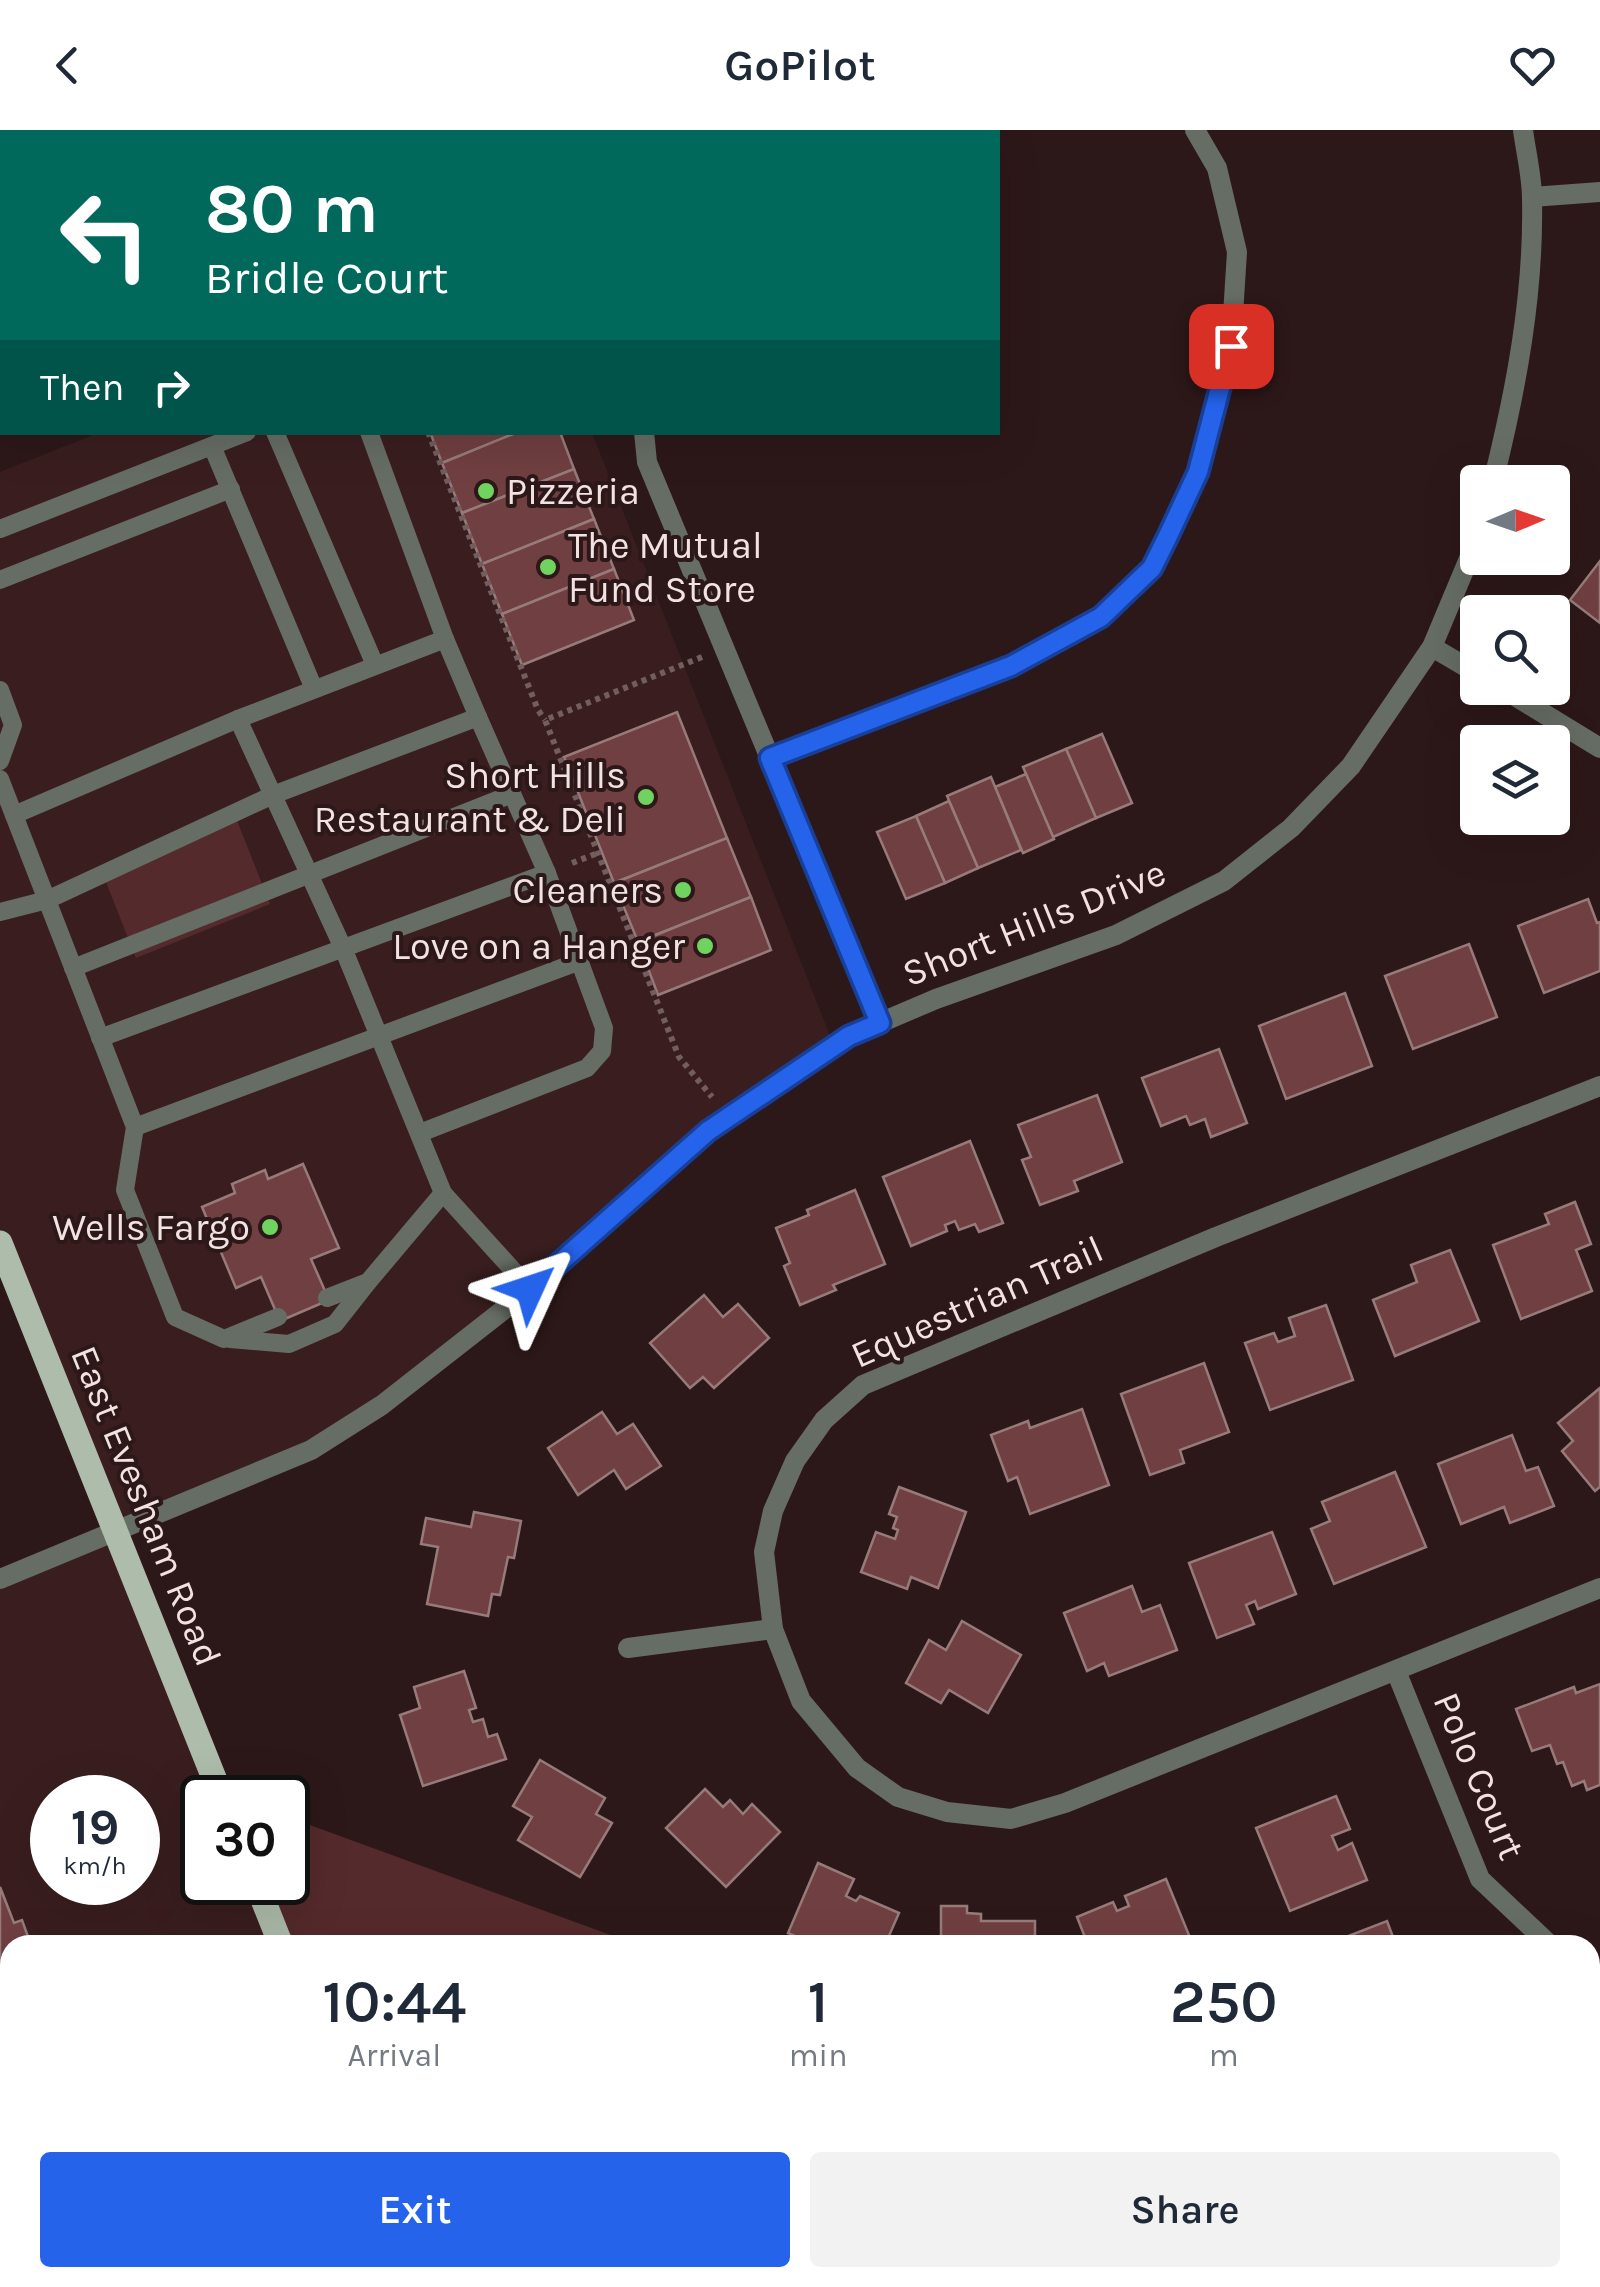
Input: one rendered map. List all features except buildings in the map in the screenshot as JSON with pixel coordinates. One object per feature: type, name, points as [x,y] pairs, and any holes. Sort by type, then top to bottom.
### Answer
[{"type":"main road","name":"East Evesham Road","points":[[0,1243],[213,1775]]},
{"type":"main road","points":[[265,1905],[276,1935]]},
{"type":"street","points":[[770,758],[1011,666],[1101,617],[1152,568],[1198,472],[1231,346],[1236,252],[1217,168],[1195,130]]},
{"type":"street","points":[[1497,465],[1511,410],[1527,302],[1532,197],[1523,130]]},
{"type":"street","points":[[1532,197],[1600,192]]},
{"type":"street","points":[[644,435],[647,462],[880,1023]]},
{"type":"street","name":"Short Hills Drive","points":[[0,1579],[311,1450],[382,1405],[530,1289],[708,1131],[849,1036],[1116,935],[1224,881],[1292,828],[1351,766],[1432,647],[1462,575]]},
{"type":"street","points":[[1432,647],[1460,663]]},
{"type":"street","points":[[1530,705],[1600,748]]},
{"type":"street","name":"Equestrian Trail","points":[[1600,1086],[1216,1237],[863,1385],[824,1420],[795,1461],[773,1511],[764,1552],[773,1629],[801,1701],[857,1768],[898,1797],[947,1812],[1010,1819],[1065,1803],[1600,1588]]},
{"type":"street","points":[[628,1648],[773,1629]]},
{"type":"street","name":"Polo Court","points":[[1396,1671],[1480,1879],[1539,1935]]},
{"type":"lane","points":[[0,529],[239,435]]},
{"type":"lane","points":[[277,435],[375,664]]},
{"type":"lane","points":[[370,435],[445,639],[547,872],[605,1040],[596,1061],[587,1068],[420,1133]]},
{"type":"lane","points":[[212,446],[314,689]]},
{"type":"lane","points":[[0,580],[231,490]]},
{"type":"lane","points":[[14,815],[238,719],[445,639]]},
{"type":"lane","points":[[0,690],[13,724],[0,762]]},
{"type":"lane","points":[[0,912],[47,900],[273,795],[478,717]]},
{"type":"lane","points":[[238,719],[343,948],[442,1193],[530,1289]]},
{"type":"lane","points":[[0,779],[135,1127],[125,1190],[175,1317],[224,1339],[289,1344],[335,1324],[442,1193]]},
{"type":"lane","points":[[73,968],[512,794]]},
{"type":"lane","points":[[100,1038],[547,872]]},
{"type":"lane","points":[[135,1127],[580,960]]},
{"type":"lane","points":[[328,1298],[368,1282]]},
{"type":"lane","points":[[224,1339],[278,1318]]},
{"type":"path","points":[[429,435],[679,1057],[728,1117]]},
{"type":"path","points":[[545,720],[724,648]]},
{"type":"shaded area","points":[[93,435],[593,435],[834,1046],[708,1131],[382,1405],[116,1532],[0,1243],[0,472]]},
{"type":"shaded area","points":[[236,818],[270,904],[136,958],[102,872]]},
{"type":"shaded area","points":[[116,1532],[213,1775],[180,1775],[180,1905],[265,1905],[277,1935],[0,1935],[0,1579]]},
{"type":"shaded area","points":[[310,1825],[611,1935],[277,1935],[265,1905],[310,1905]]},
{"type":"place","name":"Pizzeria","points":[[486,491]]},
{"type":"place","name":"The Mutual Fund Store","points":[[548,567]]},
{"type":"place","name":"Short Hills Restaurant & Deli","points":[[646,797]]},
{"type":"place","name":"Cleaners","points":[[683,890]]},
{"type":"place","name":"Love on a Hanger","points":[[705,946]]},
{"type":"place","name":"Wells Fargo","points":[[270,1227]]},
{"type":"route","points":[[530,1289],[708,1131],[849,1036],[880,1023],[770,758],[1011,666],[1101,617],[1152,568],[1168,536],[1198,472],[1231,346]]}]
